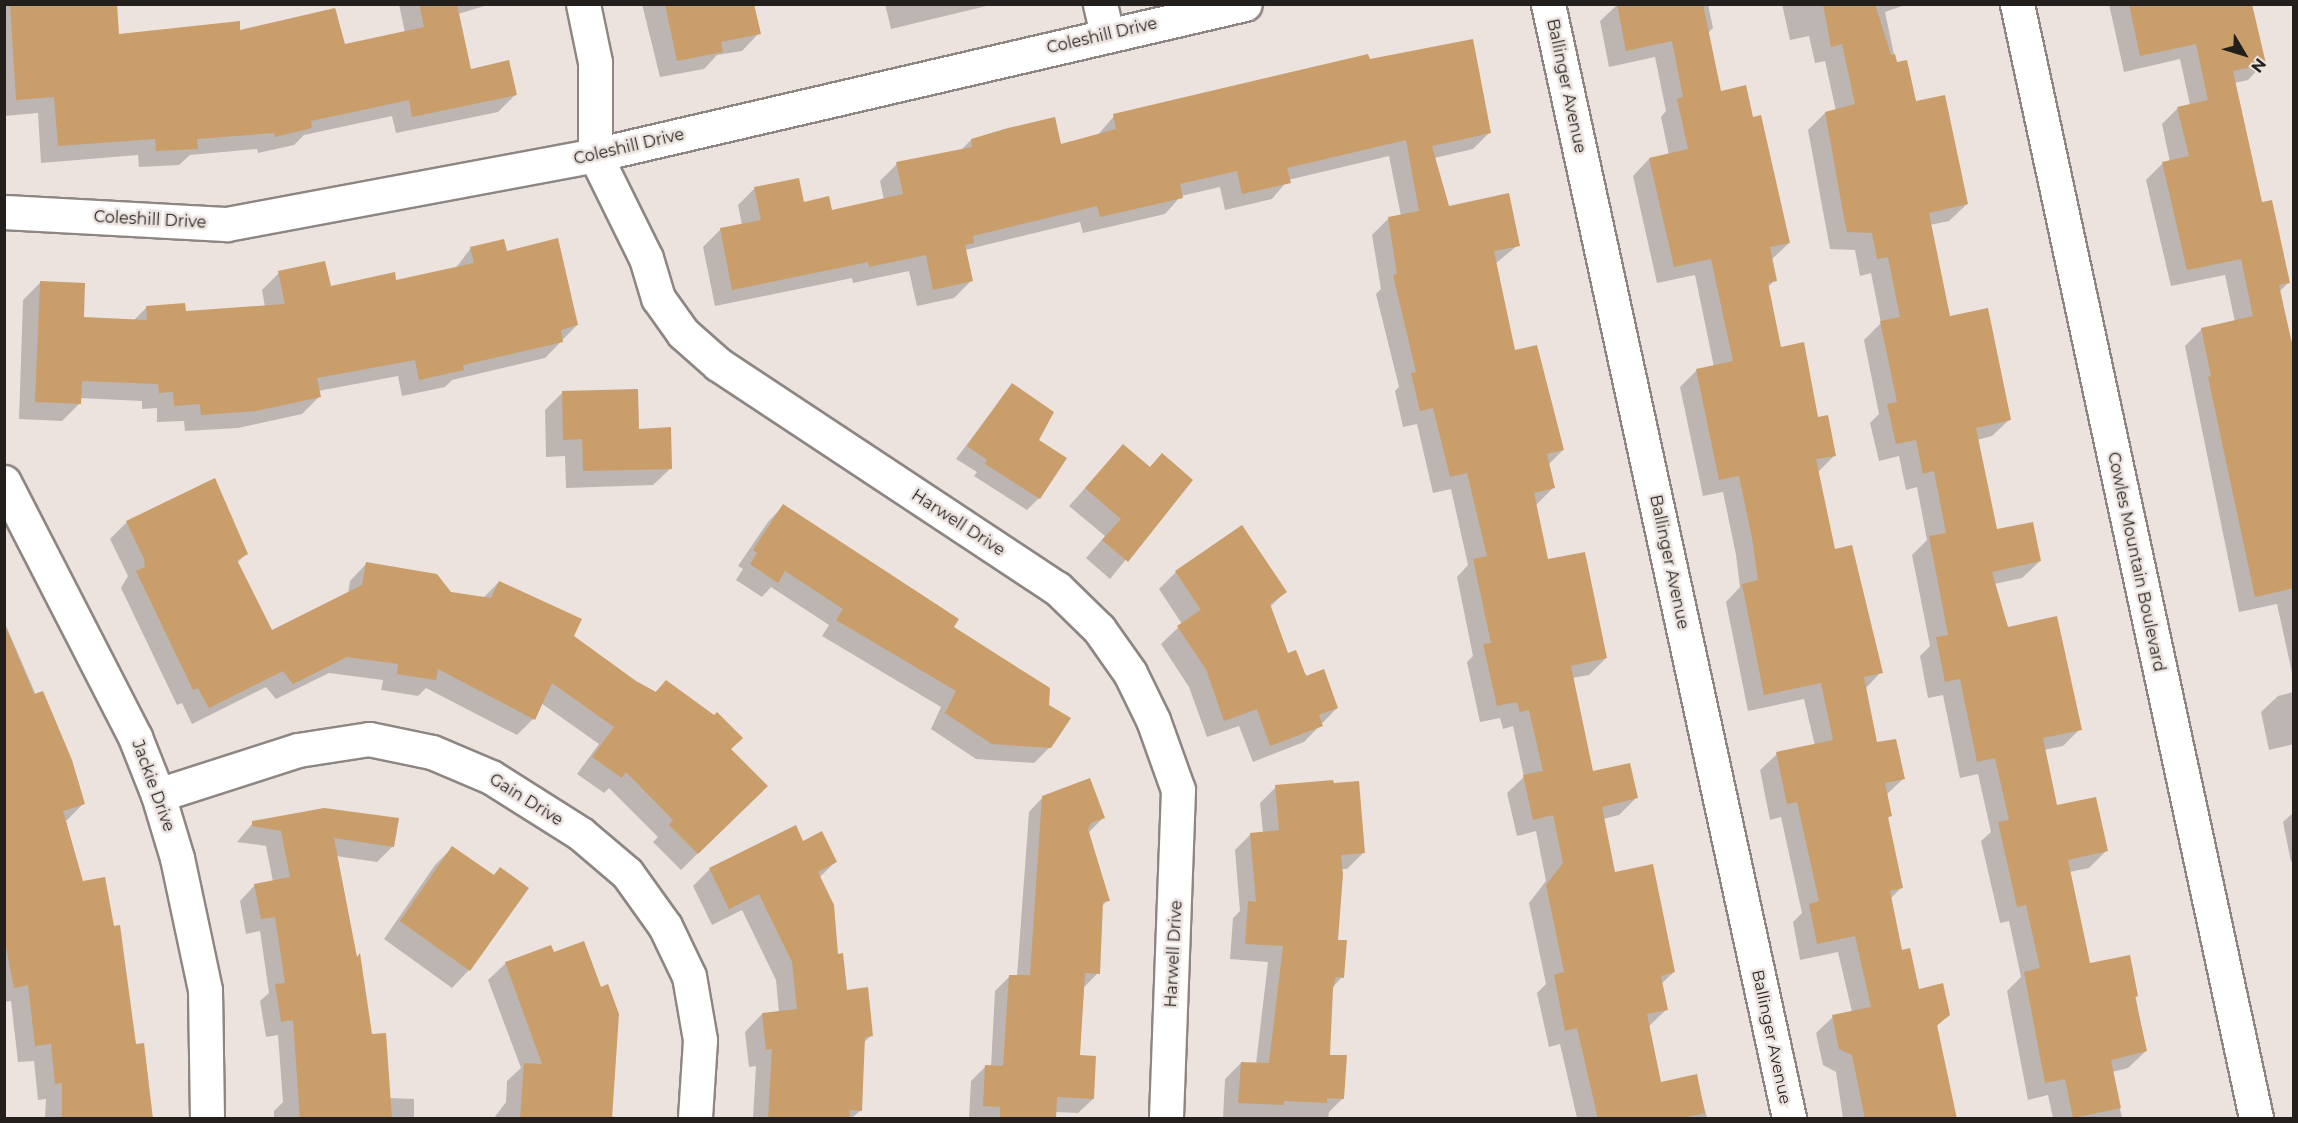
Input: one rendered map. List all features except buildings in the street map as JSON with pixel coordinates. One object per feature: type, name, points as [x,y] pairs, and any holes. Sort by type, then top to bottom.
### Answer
[{"type":"street","name":"Harwell Drive","points":[[583,4],[595,62],[595,155],[646,258],[658,298],[683,333],[718,364],[1057,588],[1099,629],[1130,673],[1153,720],[1178,790],[1166,1119]]},
{"type":"street","name":"Coleshill Drive","points":[[4,212],[227,225],[595,155],[1104,20],[1245,4]]},
{"type":"street","name":"Ballinger Avenue","points":[[1548,4],[1789,1119]]},
{"type":"street","name":"Cowles Mountain Boulevard","points":[[2017,4],[2256,1119]]},
{"type":"street","name":"Jackie Drive","points":[[4,482],[135,737],[158,795],[177,858],[205,990],[207,1119]]},
{"type":"street","name":"Gain Drive","points":[[158,795],[298,750],[369,739],[432,752],[491,777],[581,834],[627,873],[665,926],[689,976],[700,1040],[695,1119]]}]
